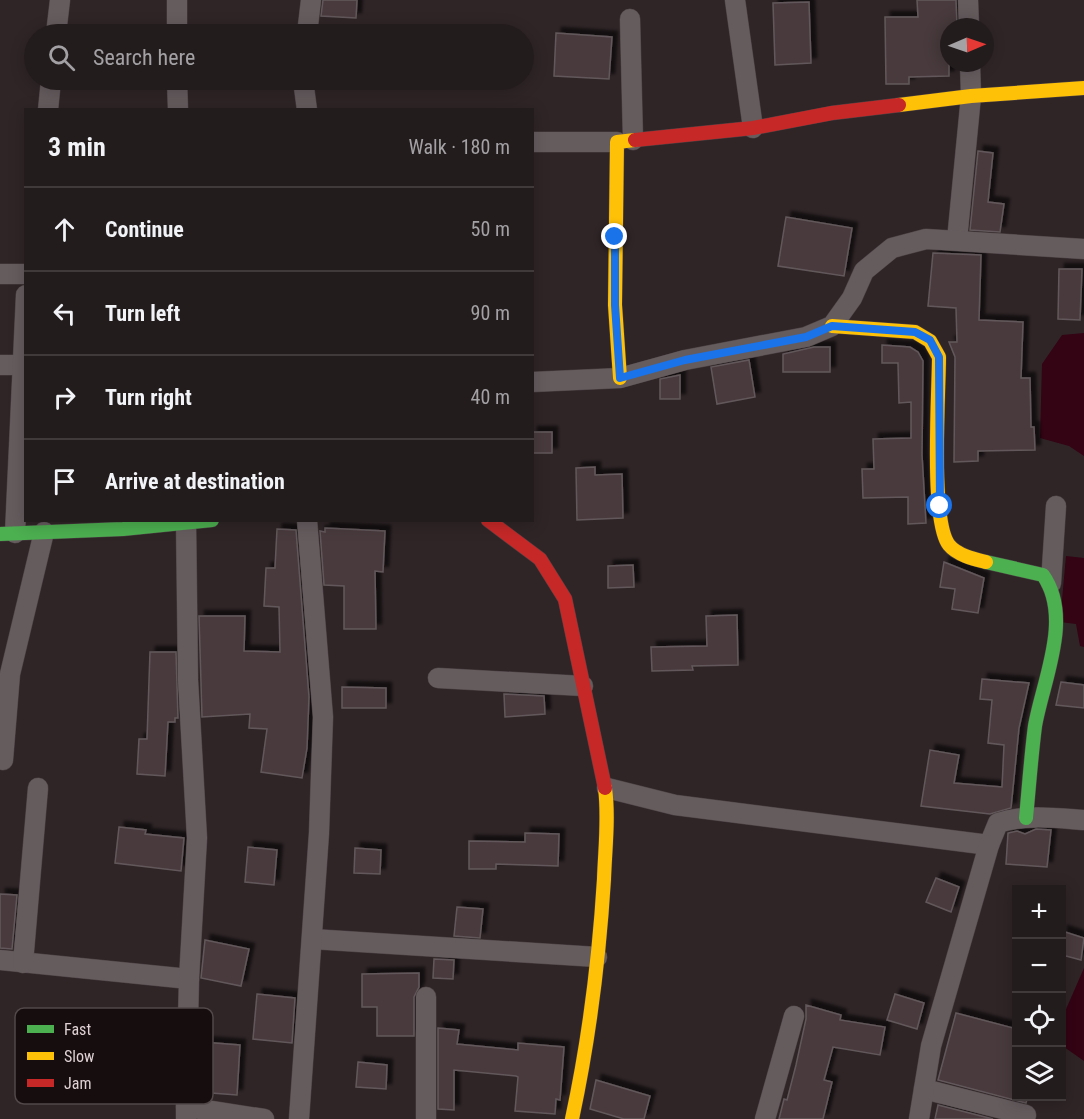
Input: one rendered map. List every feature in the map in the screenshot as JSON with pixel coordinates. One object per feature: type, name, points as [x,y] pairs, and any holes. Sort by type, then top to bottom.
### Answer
[{"type":"street","points":[[57,24],[60,0]]},
{"type":"street","points":[[177,0],[177,24]]},
{"type":"street","points":[[307,24],[311,0]]},
{"type":"street","points":[[735,0],[753,128]]},
{"type":"street","points":[[968,0],[969,18]]},
{"type":"street","points":[[620,378],[615,305],[630,19]]},
{"type":"street","points":[[957,240],[971,96],[970,72]]},
{"type":"street","points":[[534,142],[625,141],[753,128],[832,113],[971,96],[1084,88]]},
{"type":"street","points":[[48,108],[50,90]]},
{"type":"street","points":[[177,90],[178,108]]},
{"type":"street","points":[[304,90],[307,108]]},
{"type":"street","points":[[832,326],[852,298],[864,270],[892,248],[926,238],[1084,249]]},
{"type":"street","points":[[0,274],[24,274]]},
{"type":"street","points":[[24,324],[7,534],[123,529],[186,522],[188,680],[197,838],[188,1008]]},
{"type":"street","points":[[534,382],[620,378],[685,360],[806,337],[832,326],[915,332],[930,340],[939,357],[940,506],[944,534],[949,545],[968,557],[1043,575],[1052,583]]},
{"type":"street","points":[[0,365],[21,365]]},
{"type":"street","points":[[1026,818],[1037,717],[1053,640],[1055,597],[1052,583],[1056,506]]},
{"type":"street","points":[[300,1119],[319,833],[323,717],[308,522]]},
{"type":"street","points":[[491,522],[540,559],[565,599],[607,788],[602,910],[583,1072],[572,1119]]},
{"type":"street","points":[[3,760],[10,675],[44,532]]},
{"type":"street","points":[[438,678],[584,686]]},
{"type":"street","points":[[23,963],[38,788]]},
{"type":"street","points":[[607,788],[675,805],[989,845]]},
{"type":"street","points":[[919,1119],[932,1046],[989,845],[998,823],[1046,817],[1084,820]]},
{"type":"street","points":[[312,939],[597,957]]},
{"type":"street","points":[[0,960],[189,979]]},
{"type":"street","points":[[426,997],[426,1119]]},
{"type":"street","points":[[765,1119],[794,1016]]},
{"type":"street","points":[[924,1089],[1026,1115]]},
{"type":"street","points":[[186,1113],[264,1119]]},
{"type":"shaded area","points":[[1084,333],[1084,456],[1069,446],[1040,438],[1042,364],[1062,335]]},
{"type":"shaded area","points":[[1066,556],[1084,558],[1084,647],[1080,646],[1076,624],[1060,622]]},
{"type":"shaded area","points":[[1084,968],[1084,1061],[1066,1048],[1066,1009]]},
{"type":"building","points":[[323,0],[357,0],[356,18],[321,16]]},
{"type":"building","points":[[917,0],[956,0],[957,18],[940,18],[940,72],[949,72],[949,76],[909,77],[909,84],[886,84],[885,17],[918,17]]},
{"type":"building","points":[[809,2],[811,63],[775,65],[773,3]]},
{"type":"building","points":[[556,33],[612,37],[609,79],[554,76]]},
{"type":"building","points":[[978,151],[993,153],[988,202],[1004,204],[1000,232],[970,230]]},
{"type":"building","points":[[786,217],[852,228],[844,276],[778,266]]},
{"type":"building","points":[[933,253],[981,255],[979,320],[1023,322],[1021,378],[1030,378],[1031,427],[1034,427],[1035,450],[978,451],[978,461],[954,462],[955,357],[949,342],[957,342],[956,308],[928,306]]},
{"type":"building","points":[[1059,269],[1082,269],[1080,320],[1058,319]]},
{"type":"building","points":[[882,345],[910,347],[918,352],[923,361],[922,455],[926,523],[908,524],[908,497],[863,498],[862,469],[874,469],[873,439],[911,438],[911,402],[899,403],[898,363],[882,363]]},
{"type":"building","points":[[814,347],[830,347],[830,372],[783,372],[783,354]]},
{"type":"building","points":[[749,360],[755,397],[717,404],[711,367]]},
{"type":"building","points":[[680,375],[680,399],[660,399],[660,379]]},
{"type":"building","points":[[534,432],[552,432],[552,453],[534,453]]},
{"type":"building","points":[[595,467],[595,475],[622,474],[623,518],[577,520],[576,468]]},
{"type":"building","points":[[325,528],[385,531],[383,572],[375,571],[376,629],[344,629],[344,586],[324,585],[320,531],[325,532]]},
{"type":"building","points":[[277,529],[296,530],[309,697],[307,748],[302,778],[261,772],[267,729],[249,728],[250,714],[202,717],[199,616],[245,616],[244,651],[280,652],[279,607],[264,606],[266,568],[275,568]]},
{"type":"building","points":[[944,562],[984,578],[978,613],[952,609],[955,589],[940,587]]},
{"type":"building","points":[[633,565],[634,587],[608,588],[608,566]]},
{"type":"building","points":[[737,615],[738,665],[692,666],[693,670],[652,671],[651,647],[707,646],[706,616]]},
{"type":"building","points":[[150,652],[176,652],[178,718],[175,718],[175,722],[168,722],[165,776],[137,774],[139,739],[147,739]]},
{"type":"building","points":[[982,679],[1029,683],[1019,728],[1011,808],[990,814],[921,806],[930,750],[959,755],[954,783],[1002,787],[1004,745],[988,743],[992,700],[980,699]]},
{"type":"building","points":[[1061,682],[1084,685],[1084,708],[1056,705]]},
{"type":"building","points":[[342,687],[386,688],[386,708],[342,708]]},
{"type":"building","points":[[504,694],[544,696],[545,714],[505,717]]},
{"type":"building","points":[[119,827],[146,830],[145,834],[184,838],[181,871],[115,863]]},
{"type":"building","points":[[1036,829],[1051,830],[1047,867],[1006,864],[1008,833],[1017,831],[1025,834]]},
{"type":"building","points":[[525,833],[559,834],[558,866],[496,864],[496,869],[469,869],[469,841],[525,842]]},
{"type":"building","points":[[248,847],[277,850],[274,885],[245,882]]},
{"type":"building","points":[[355,848],[381,850],[380,874],[354,873]]},
{"type":"building","points":[[936,878],[959,887],[951,912],[926,902]]},
{"type":"building","points":[[0,894],[17,895],[12,949],[0,948]]},
{"type":"building","points":[[457,907],[483,909],[480,938],[454,936]]},
{"type":"building","points":[[1066,932],[1084,938],[1081,960],[1066,956]]},
{"type":"building","points":[[205,940],[249,949],[241,986],[201,978]]},
{"type":"building","points":[[434,959],[454,960],[453,979],[433,978]]},
{"type":"building","points":[[419,973],[419,987],[414,997],[414,1036],[377,1036],[377,1007],[362,1007],[362,974]]},
{"type":"building","points":[[257,994],[295,998],[292,1043],[253,1039]]},
{"type":"building","points":[[895,994],[924,1003],[917,1029],[887,1020]]},
{"type":"building","points":[[806,1005],[841,1015],[840,1020],[885,1027],[880,1055],[833,1047],[824,1080],[832,1082],[823,1119],[779,1119],[784,1099],[787,1100],[796,1065],[806,1019]]},
{"type":"building","points":[[956,1013],[1012,1028],[1012,1099],[938,1080]]},
{"type":"building","points":[[438,1028],[459,1030],[457,1044],[518,1050],[518,1043],[564,1047],[560,1100],[556,1099],[555,1114],[515,1111],[518,1077],[516,1076],[454,1070],[454,1110],[438,1109]]},
{"type":"building","points":[[213,1043],[240,1045],[237,1095],[213,1093]]},
{"type":"building","points":[[358,1062],[387,1065],[386,1089],[356,1087]]},
{"type":"building","points":[[596,1080],[650,1096],[644,1119],[624,1119],[590,1109]]},
{"type":"building","points":[[938,1105],[993,1119],[935,1119]]},
{"type":"traffic: fast","points":[[0,534],[123,529],[192,522]]},
{"type":"traffic: fast","points":[[986,562],[1043,575],[1052,592],[1056,610],[1053,649],[1035,726],[1026,818]]},
{"type":"traffic: slow","points":[[899,105],[971,96],[1084,88]]},
{"type":"traffic: slow","points":[[620,378],[615,305],[617,142],[635,140]]},
{"type":"traffic: slow","points":[[832,326],[915,332],[930,341],[939,357],[937,484],[943,531],[949,545],[956,551],[986,562]]},
{"type":"traffic: slow","points":[[572,1119],[588,1030],[599,940],[607,811],[605,788]]},
{"type":"traffic: jam","points":[[635,140],[753,128],[832,113],[899,105]]},
{"type":"traffic: jam","points":[[491,522],[540,559],[565,599],[605,788]]},
{"type":"route","points":[[615,237],[615,305],[620,378],[685,360],[806,337],[832,326],[915,332],[930,340],[939,357],[940,506]]}]
